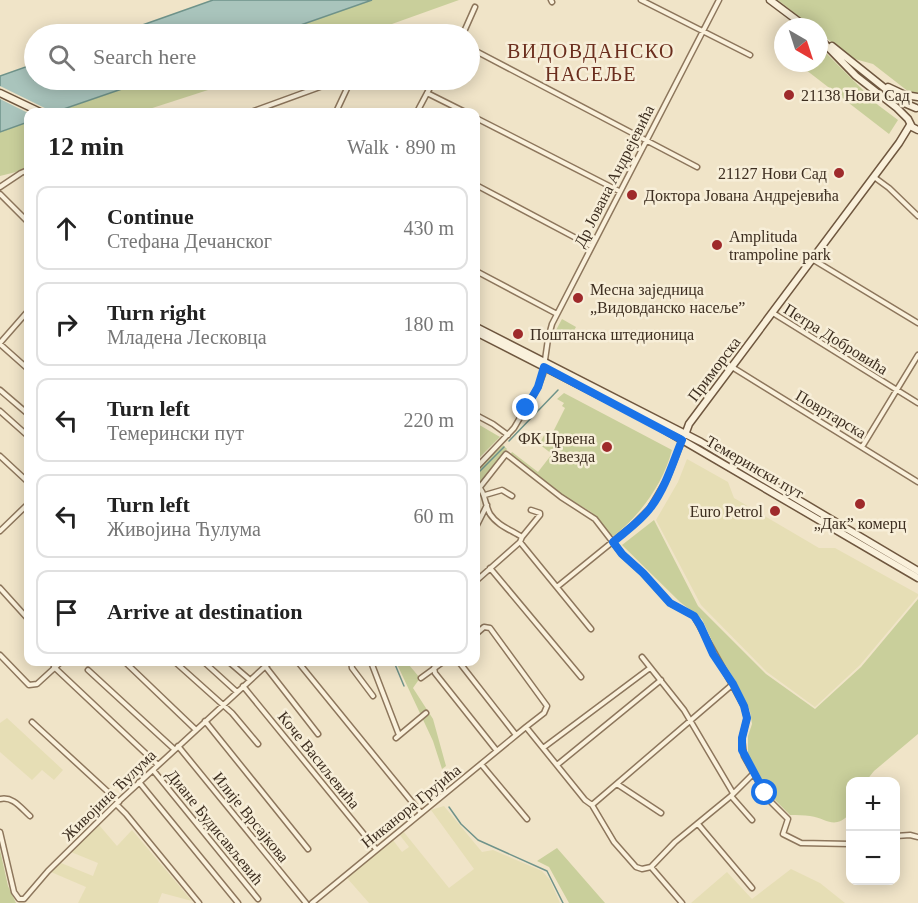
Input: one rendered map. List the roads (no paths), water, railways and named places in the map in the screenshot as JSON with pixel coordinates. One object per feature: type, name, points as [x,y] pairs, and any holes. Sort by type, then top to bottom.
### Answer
[{"type":"main road","points":[[770,0],[794,18]]},
{"type":"main road","points":[[828,45],[902,102],[917,108]]},
{"type":"main road","points":[[828,47],[856,76],[918,130]]},
{"type":"main road","points":[[879,82],[905,95],[918,97]]},
{"type":"main road","points":[[0,93],[32,108]]},
{"type":"main road","name":"Приморска","points":[[684,436],[689,424],[899,143],[909,122],[909,114],[917,108]]},
{"type":"main road","name":"Приморска","points":[[899,143],[918,130]]},
{"type":"main road","points":[[480,329],[544,364]]},
{"type":"main road","points":[[480,335],[544,364]]},
{"type":"main road","name":"Темерински пут","points":[[544,364],[684,436],[918,571]]},
{"type":"main road","name":"Темерински пут","points":[[684,436],[918,578]]},
{"type":"street","points":[[640,0],[750,55]]},
{"type":"street","name":"Др Јована Андрејевића","points":[[544,364],[549,332],[557,314],[719,0]]},
{"type":"street","points":[[467,24],[475,7]]},
{"type":"street","points":[[480,53],[697,167]]},
{"type":"street","points":[[265,108],[313,90]]},
{"type":"street","points":[[338,108],[348,90]]},
{"type":"street","points":[[419,108],[429,90]]},
{"type":"street","points":[[427,93],[457,108]]},
{"type":"street","points":[[480,120],[619,191]]},
{"type":"street","points":[[0,187],[24,172]]},
{"type":"street","points":[[873,177],[889,188],[918,216]]},
{"type":"street","points":[[480,187],[591,246]]},
{"type":"street","points":[[0,194],[24,218]]},
{"type":"street","points":[[812,259],[918,322]]},
{"type":"street","points":[[480,273],[557,314]]},
{"type":"street","name":"Петра Добровића","points":[[772,313],[918,403]]},
{"type":"street","points":[[24,316],[0,343],[24,365]]},
{"type":"street","points":[[862,447],[918,355]]},
{"type":"street","points":[[480,464],[517,424],[538,387],[544,364]]},
{"type":"street","name":"Повртарска","points":[[732,367],[918,482]]},
{"type":"street","points":[[0,390],[24,411]]},
{"type":"street","points":[[0,411],[24,432]]},
{"type":"street","points":[[480,417],[508,435]]},
{"type":"street","points":[[557,587],[643,516],[656,500],[667,479],[684,436]]},
{"type":"street","points":[[591,629],[521,539],[497,521],[489,511],[480,487],[506,454],[561,497],[587,512],[622,554],[670,603],[694,616],[713,654],[733,684],[747,718],[742,734],[744,756],[768,799],[788,819],[783,832],[785,837],[801,843],[846,844]]},
{"type":"street","points":[[0,456],[24,478]]},
{"type":"street","points":[[484,495],[502,490],[512,496]]},
{"type":"street","points":[[480,519],[487,504]]},
{"type":"street","points":[[0,531],[24,510]]},
{"type":"street","points":[[480,577],[521,539],[540,515],[531,510]]},
{"type":"street","points":[[490,568],[581,677]]},
{"type":"street","points":[[0,588],[24,615]]},
{"type":"street","name":"Никанора Грујића","points":[[312,903],[544,713],[547,708],[546,704],[490,628],[484,627],[480,630]]},
{"type":"street","points":[[0,655],[29,685],[37,684],[56,666]]},
{"type":"street","points":[[642,657],[690,721],[732,795],[752,820]]},
{"type":"street","points":[[129,666],[195,729]]},
{"type":"street","points":[[179,666],[223,705],[258,744]]},
{"type":"street","points":[[208,666],[237,692]]},
{"type":"street","points":[[234,666],[250,680]]},
{"type":"street","points":[[265,666],[318,734]]},
{"type":"street","name":"Живојина Ћулума","points":[[0,832],[14,892],[21,901],[117,803],[265,666]]},
{"type":"street","points":[[301,666],[421,813]]},
{"type":"street","points":[[351,666],[373,696]]},
{"type":"street","points":[[372,666],[397,737],[426,712]]},
{"type":"street","points":[[421,678],[437,666]]},
{"type":"street","points":[[462,666],[516,735]]},
{"type":"street","points":[[54,668],[158,765]]},
{"type":"street","points":[[434,668],[435,673],[496,751]]},
{"type":"street","points":[[543,748],[650,668]]},
{"type":"street","name":"Илије Врсајкова","points":[[88,670],[176,748],[306,903]]},
{"type":"street","points":[[557,765],[661,680]]},
{"type":"street","points":[[592,805],[733,684]]},
{"type":"street","name":"Коче Васиљевића","points":[[243,686],[376,849]]},
{"type":"street","points":[[205,721],[308,849]]},
{"type":"street","points":[[32,722],[117,803],[199,903]]},
{"type":"street","points":[[526,727],[592,805],[604,828],[634,866],[639,869],[651,867],[675,842],[732,795],[754,773]]},
{"type":"street","points":[[481,764],[527,819]]},
{"type":"street","name":"Диане Будисављевић","points":[[153,770],[258,899]]},
{"type":"street","points":[[139,782],[238,903]]},
{"type":"street","points":[[617,784],[661,813]]},
{"type":"street","points":[[0,799],[8,797],[30,816]]},
{"type":"street","points":[[698,824],[752,888]]},
{"type":"street","points":[[900,836],[918,837]]},
{"type":"street","points":[[651,867],[682,903]]},
{"type":"water","points":[[213,0],[372,0],[304,24],[145,24]]},
{"type":"water","points":[[24,68],[24,90],[119,90],[67,108],[24,108],[24,123],[0,132],[0,76]]},
{"type":"waterway","points":[[509,441],[558,390]]},
{"type":"waterway","points":[[480,471],[504,447]]},
{"type":"waterway","points":[[396,666],[404,686]]},
{"type":"waterway","points":[[449,807],[461,824],[478,840],[547,871],[563,903]]},
{"type":"place","name":"21138 Нови Сад","points":[[789,95]]},
{"type":"place","name":"21127 Нови Сад","points":[[839,173]]},
{"type":"place","name":"Доктора Јована Андрејевића","points":[[632,195]]},
{"type":"place","name":"Amplituda trampoline park","points":[[717,245]]},
{"type":"place","name":"Месна заједница „Видовданско насеље”","points":[[578,298]]},
{"type":"place","name":"Поштанска штедионица","points":[[518,334]]},
{"type":"place","name":"ФК Црвена Звезда","points":[[607,447]]},
{"type":"place","name":"„Дак” комерц","points":[[860,504]]},
{"type":"place","name":"Euro Petrol","points":[[775,511]]},
{"type":"district","name":"ВИДОВДАНСКО НАСЕЉЕ","points":[[591,62]]}]
